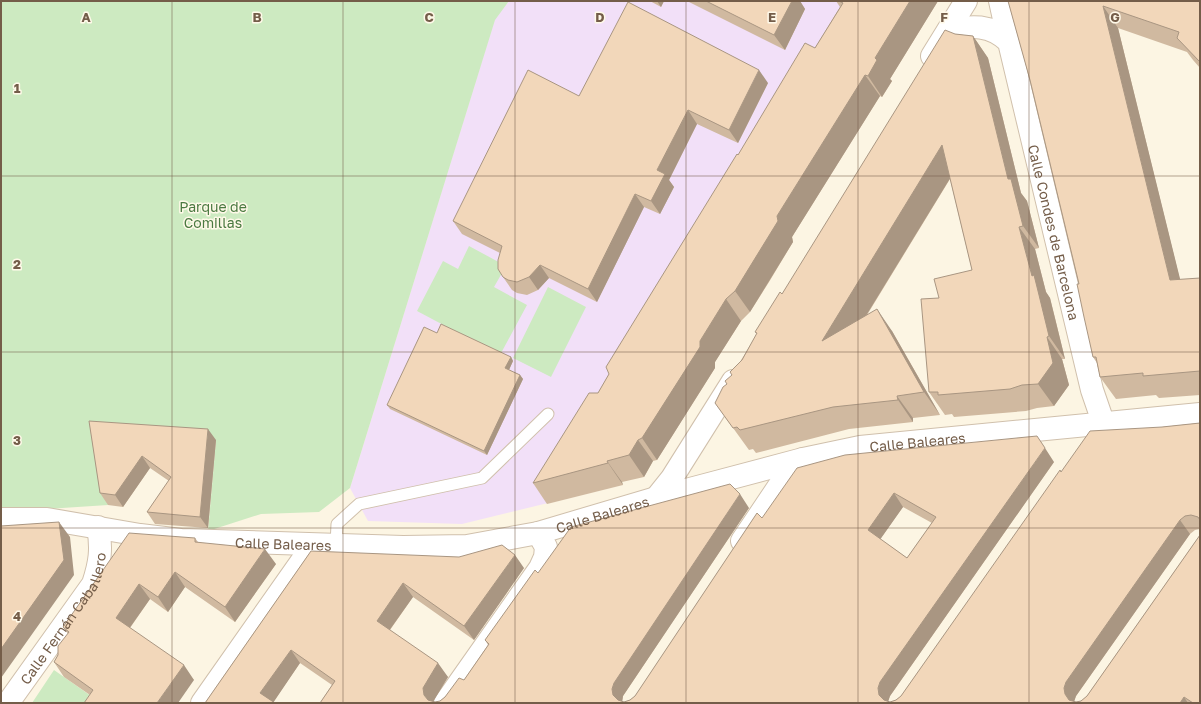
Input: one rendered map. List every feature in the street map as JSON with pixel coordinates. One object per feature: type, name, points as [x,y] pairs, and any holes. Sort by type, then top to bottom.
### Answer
[{"type":"street","points":[[923,72],[966,1]]},
{"type":"street","name":"Calle Condes de Barcelona","points":[[1000,1],[1008,42],[1092,390],[1102,422]]},
{"type":"street","points":[[948,31],[967,27],[989,28],[1003,36],[1008,42]]},
{"type":"street","points":[[656,498],[672,478],[744,364]]},
{"type":"street","name":"Calle Baleares","points":[[1,519],[47,519],[140,535],[181,540],[313,545],[434,547],[466,546],[538,533],[656,498],[803,459],[860,447],[1102,422],[1200,414]]},
{"type":"street","points":[[1069,426],[1082,444]]},
{"type":"street","points":[[730,559],[787,474],[803,459]]},
{"type":"street","name":"Calle Fernán Caballero","points":[[8,703],[93,584],[100,563],[100,539],[98,527]]},
{"type":"street","points":[[445,703],[540,568],[545,557],[546,547],[538,533]]},
{"type":"street","points":[[202,703],[313,545]]},
{"type":"lane","points":[[336,545],[337,524],[359,504],[482,478],[548,414]]},
{"type":"shaded area","points":[[509,1],[859,1],[548,503],[462,524],[368,521],[350,488],[495,19]]},
{"type":"green space","name":"Parque de Comillas","points":[[1,1],[509,1],[495,20],[350,488],[319,512],[261,514],[208,531],[216,440],[97,434],[108,505],[1,512]]},
{"type":"green space","points":[[469,246],[506,266],[494,287],[527,305],[500,355],[417,311],[443,261],[458,269]]},
{"type":"green space","points":[[548,287],[586,307],[551,377],[513,358]]},
{"type":"green space","points":[[54,670],[101,703],[32,703]]},
{"type":"building","points":[[706,1],[792,1],[774,35]]},
{"type":"building","points":[[839,1],[910,1],[875,58],[877,60],[868,76],[865,75],[777,216],[778,221],[735,291],[726,299],[700,341],[700,347],[642,438],[638,440],[629,455],[607,461],[608,463],[533,483],[589,393],[598,393],[609,374],[606,367],[737,154],[738,155],[805,43],[815,48],[843,3]]},
{"type":"building","points":[[1008,1],[1200,1],[1200,62],[1177,38],[1179,32],[1103,6],[1170,280],[1200,278],[1200,371],[1143,376],[1143,373],[1100,377],[1096,357],[1093,357],[1077,284],[1079,284],[1030,80]]},
{"type":"building","points":[[628,2],[759,70],[729,130],[688,110],[657,170],[665,174],[651,201],[635,194],[588,289],[540,265],[529,277],[517,282],[508,280],[503,277],[498,269],[498,260],[502,246],[453,221],[528,70],[579,96]]},
{"type":"building","points":[[945,30],[955,34],[973,36],[1008,179],[1011,179],[1023,226],[1019,227],[1032,276],[1034,275],[1039,295],[1049,336],[1047,337],[1053,363],[1038,384],[1022,385],[1010,389],[938,395],[938,392],[929,392],[921,299],[939,298],[934,279],[972,270],[942,145],[822,341],[877,309],[924,392],[897,396],[898,400],[833,407],[740,430],[737,427],[733,428],[715,403],[723,387],[727,384],[725,381],[732,375],[730,372],[742,360],[757,333],[755,332],[780,292],[782,294]]},
{"type":"building","points":[[441,324],[511,357],[505,368],[520,375],[484,451],[387,405],[424,327],[437,333]]},
{"type":"building","points":[[89,421],[208,429],[200,517],[147,512],[171,477],[142,456],[115,495],[100,493]]},
{"type":"building","points":[[1200,423],[1200,520],[1198,517],[1191,515],[1185,516],[1180,520],[1066,682],[1064,688],[1065,694],[1069,700],[1076,702],[1081,701],[1087,696],[1200,535],[1200,703],[1193,703],[1184,697],[1180,703],[320,703],[335,681],[291,650],[260,693],[275,703],[205,703],[311,551],[459,557],[502,545],[515,555],[464,626],[403,583],[377,621],[438,663],[423,688],[424,695],[428,700],[435,702],[440,701],[445,697],[459,678],[464,680],[489,644],[485,640],[535,570],[538,573],[571,527],[730,484],[740,494],[614,683],[612,689],[613,695],[618,700],[624,702],[635,696],[757,513],[762,518],[797,468],[845,455],[1037,436],[1045,448],[880,682],[878,688],[879,695],[884,700],[890,702],[901,696],[1060,470],[1061,472],[1090,431],[1162,427]],"holes":[[[894,493],[936,517],[907,558],[868,530]]]},
{"type":"building","points":[[59,522],[64,560],[1,649],[1,526]]},
{"type":"building","points":[[129,533],[195,538],[195,542],[265,549],[225,607],[175,572],[158,597],[139,584],[116,618],[184,665],[157,703],[84,703],[93,690],[54,662],[58,655],[58,646],[69,632],[63,627]]}]
